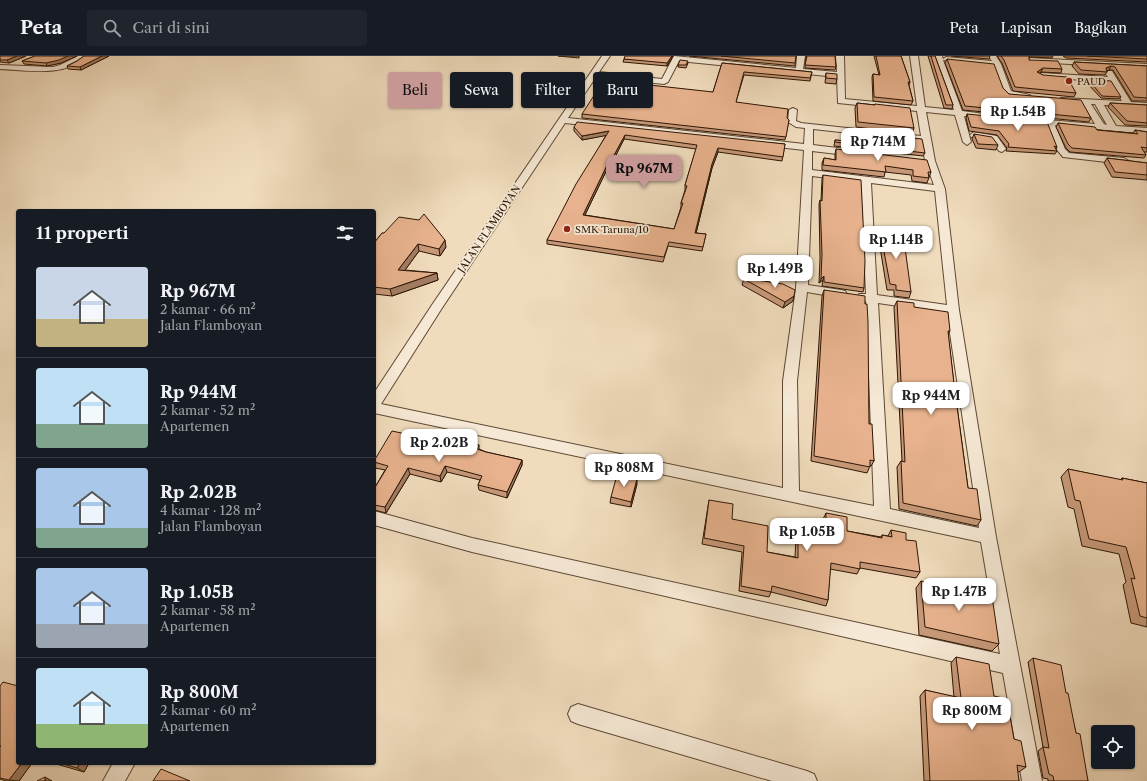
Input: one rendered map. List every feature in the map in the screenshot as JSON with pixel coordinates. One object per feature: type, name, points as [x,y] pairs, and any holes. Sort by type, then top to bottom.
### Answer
[{"type":"street","points":[[2,69],[58,68],[83,56]]},
{"type":"street","name":"JALAN FLAMBOYAN","points":[[594,72],[606,56]]},
{"type":"street","points":[[799,71],[800,56]]},
{"type":"street","points":[[840,56],[841,101],[997,117]]},
{"type":"street","points":[[914,56],[926,139],[926,161],[940,189],[953,310],[988,537],[1032,781]]},
{"type":"street","points":[[992,56],[997,64],[1008,92],[1017,96],[1038,98]]},
{"type":"street","points":[[653,81],[664,82],[678,57],[719,59],[799,71],[840,75]]},
{"type":"street","points":[[997,64],[939,57],[959,114],[965,138],[994,138],[1002,149]]},
{"type":"street","points":[[1030,58],[1104,64],[1145,61]]},
{"type":"street","points":[[1030,58],[1042,78],[1113,80]]},
{"type":"street","points":[[2,69],[27,60]]},
{"type":"street","points":[[1104,64],[1128,104]]},
{"type":"street","name":"JALAN FLAMBOYAN","points":[[376,401],[593,74]]},
{"type":"street","points":[[1058,100],[1147,105]]},
{"type":"street","points":[[1086,102],[1101,127]]},
{"type":"street","points":[[1098,102],[1114,129]]},
{"type":"street","points":[[793,110],[792,122],[794,123],[926,139]]},
{"type":"street","points":[[1019,119],[1147,131]]},
{"type":"street","points":[[562,120],[644,128],[861,154]]},
{"type":"street","points":[[1049,122],[1061,150],[1066,155],[1130,161]]},
{"type":"street","points":[[791,496],[790,381],[802,288],[809,126]]},
{"type":"street","points":[[806,172],[940,189]]},
{"type":"street","points":[[866,180],[882,514]]},
{"type":"street","points":[[802,288],[953,310]]},
{"type":"street","points":[[376,408],[988,537]]},
{"type":"street","points":[[376,519],[472,544],[1012,666]]},
{"type":"street","points":[[578,714],[807,781]]},
{"type":"street","points":[[113,781],[124,765]]},
{"type":"building","points":[[0,56],[17,56],[7,60],[0,60]]},
{"type":"building","points":[[35,56],[68,56],[46,63],[22,61]]},
{"type":"building","points":[[84,56],[102,56],[80,67],[67,66],[77,61]]},
{"type":"building","points":[[625,56],[672,56],[667,63],[624,59]]},
{"type":"building","points":[[721,56],[796,56],[795,63]]},
{"type":"building","points":[[807,56],[835,56],[836,67],[805,65]]},
{"type":"building","points":[[876,56],[901,56],[910,82],[908,82],[913,101],[874,97],[873,74],[880,75]]},
{"type":"building","points":[[931,56],[935,56],[953,105],[946,105]]},
{"type":"building","points":[[1001,56],[1029,56],[1029,60],[1058,61],[1062,69],[1043,68],[1037,72],[1043,75],[1067,77],[1076,93],[1015,87]]},
{"type":"building","points":[[1087,56],[1147,56],[1147,59]]},
{"type":"building","points":[[947,59],[994,64],[1003,88],[1009,94],[1081,100],[1091,118],[965,106]]},
{"type":"building","points":[[680,60],[688,61],[686,65],[678,65]]},
{"type":"building","points":[[1074,62],[1147,66],[1147,98],[1134,97],[1115,67],[1111,66],[1106,68],[1107,72],[1081,70]]},
{"type":"building","points":[[722,63],[812,72],[810,78],[744,72],[736,102],[788,109],[787,118],[789,120],[786,137],[582,114],[593,97],[593,108],[653,108],[653,85],[713,92]]},
{"type":"building","points":[[826,73],[837,74],[837,79],[826,78]]},
{"type":"building","points":[[1088,79],[1111,81],[1121,97],[1102,96]]},
{"type":"building","points":[[857,103],[910,108],[914,128],[858,122]]},
{"type":"building","points":[[1110,103],[1147,105],[1147,123],[1127,121]]},
{"type":"building","points":[[967,114],[1047,122],[1057,147],[1054,146],[1057,151],[1008,147],[1009,144],[999,131],[971,127]]},
{"type":"building","points":[[577,122],[785,144],[783,157],[718,148],[712,164],[695,233],[706,234],[703,247],[669,242],[664,257],[547,240],[576,184],[609,131],[582,136],[574,127]],"holes":[[[625,135],[697,145],[685,185],[687,186],[681,203],[683,203],[674,229],[583,215],[611,157],[613,157]]]},
{"type":"building","points":[[1058,123],[1095,127],[1097,130],[1138,134],[1135,130],[1147,132],[1147,148],[1141,147],[1146,155],[1072,148],[1068,144]]},
{"type":"building","points":[[846,131],[922,139],[925,153],[835,142],[835,140],[847,141]]},
{"type":"building","points":[[974,134],[992,137],[998,145],[978,144]]},
{"type":"building","points":[[836,149],[927,160],[931,172],[928,172],[929,178],[913,176],[913,170],[885,166],[886,172],[823,165],[824,158],[836,160]]},
{"type":"building","points":[[1107,158],[1147,163],[1147,175],[1115,172]]},
{"type":"building","points":[[823,175],[861,180],[865,261],[864,288],[824,282],[824,276],[821,279],[822,254],[820,200],[822,201]]},
{"type":"building","points":[[424,214],[445,240],[439,249],[418,244],[398,270],[437,273],[390,289],[376,287],[376,240],[399,217],[419,220]]},
{"type":"building","points":[[880,230],[903,233],[911,292],[896,290],[896,285],[890,284]]},
{"type":"building","points":[[744,278],[783,284],[795,290],[794,296],[785,302]]},
{"type":"building","points":[[824,290],[865,296],[868,322],[869,424],[872,424],[874,461],[870,460],[870,467],[814,456]]},
{"type":"building","points":[[897,301],[914,303],[914,307],[948,312],[950,331],[948,331],[954,384],[968,488],[977,489],[981,520],[903,503],[901,461],[905,462]]},
{"type":"building","points":[[392,431],[434,440],[437,437],[462,441],[479,445],[477,449],[486,452],[522,460],[507,492],[478,485],[482,476],[445,466],[440,476],[408,468],[385,507],[376,505],[376,486],[388,466],[376,463],[376,458]]},
{"type":"building","points":[[1068,469],[1123,480],[1122,478],[1147,483],[1147,618],[1140,616],[1131,578],[1135,579],[1126,547],[1089,539],[1080,501],[1075,500]]},
{"type":"building","points":[[617,475],[637,479],[631,502],[611,497]]},
{"type":"building","points":[[709,500],[733,504],[732,519],[768,526],[767,552],[798,558],[798,532],[826,537],[826,513],[847,517],[847,531],[882,538],[882,535],[892,537],[891,530],[906,533],[906,540],[916,541],[920,572],[860,562],[860,569],[831,563],[828,600],[772,586],[771,592],[741,586],[744,546],[704,538]]},
{"type":"building","points":[[921,581],[992,596],[999,644],[925,627]]},
{"type":"building","points":[[956,657],[989,664],[994,696],[1007,699],[1014,739],[1021,741],[1026,767],[1017,765],[1019,781],[930,781],[925,690],[961,698]]},
{"type":"building","points":[[1033,658],[1061,665],[1076,733],[1080,734],[1088,781],[1054,781],[1053,776],[1049,774],[1043,747],[1049,748]]},
{"type":"building","points":[[3,682],[16,685],[16,765],[20,765],[9,780],[0,778],[0,686]]},
{"type":"building","points":[[67,765],[79,765],[77,768]]},
{"type":"building","points":[[161,769],[190,781],[153,781]]},
{"type":"building","points":[[45,777],[45,781],[37,781]]},
{"type":"place","name":"PAUD","points":[[1069,81]]},
{"type":"place","name":"SMK Taruna/10","points":[[567,229]]}]
